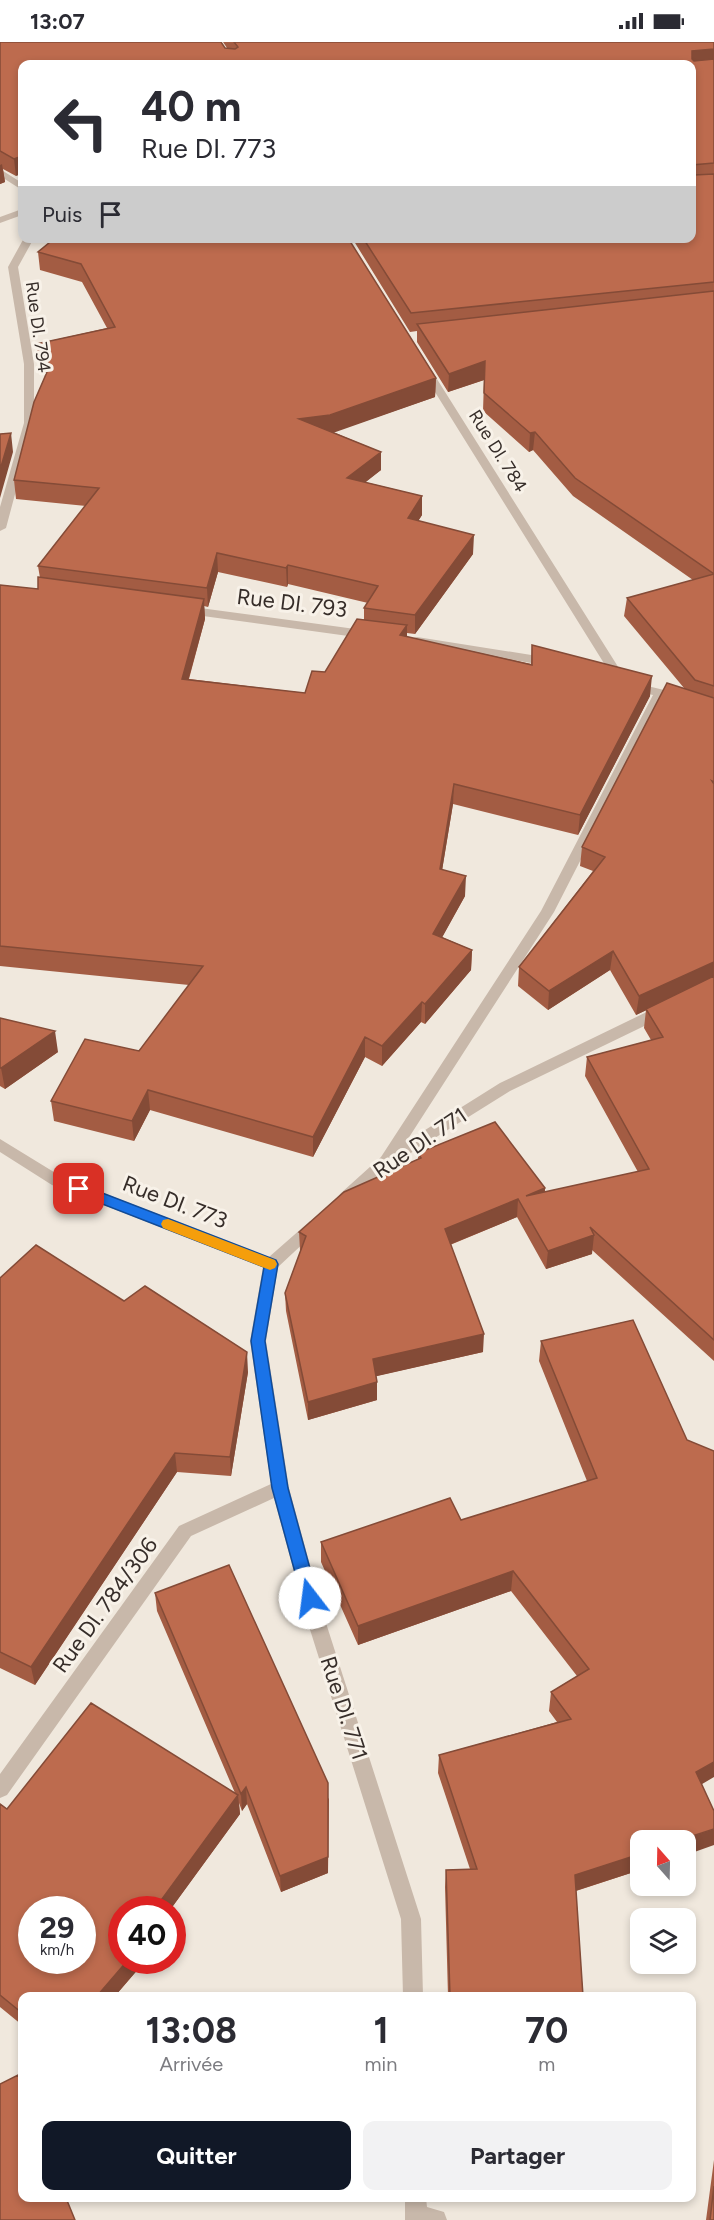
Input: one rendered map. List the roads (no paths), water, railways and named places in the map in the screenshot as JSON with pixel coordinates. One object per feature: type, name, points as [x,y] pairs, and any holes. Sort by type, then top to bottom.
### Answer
[{"type":"street","points":[[0,172],[18,184]]},
{"type":"street","points":[[0,220],[18,213]]},
{"type":"street","name":"Rue DI. 794","points":[[0,528],[29,423],[29,364],[13,267],[26,243]]},
{"type":"street","name":"Rue DI. 784","points":[[419,358],[622,683]]},
{"type":"street","name":"Rue DI. 793","points":[[177,609],[394,638],[544,661],[567,667]]},
{"type":"street","points":[[600,677],[660,693],[714,712]]},
{"type":"street","points":[[385,1162],[547,912],[660,693]]},
{"type":"street","name":"Rue DI. 771","points":[[413,1992],[411,1919],[316,1620],[280,1488],[258,1341],[271,1264],[385,1162],[505,1087],[672,1006]]},
{"type":"street","name":"Rue DI. 773","points":[[0,1145],[57,1181],[271,1264]]},
{"type":"street","name":"Rue DI. 784/306","points":[[0,1789],[185,1531],[280,1488]]}]
